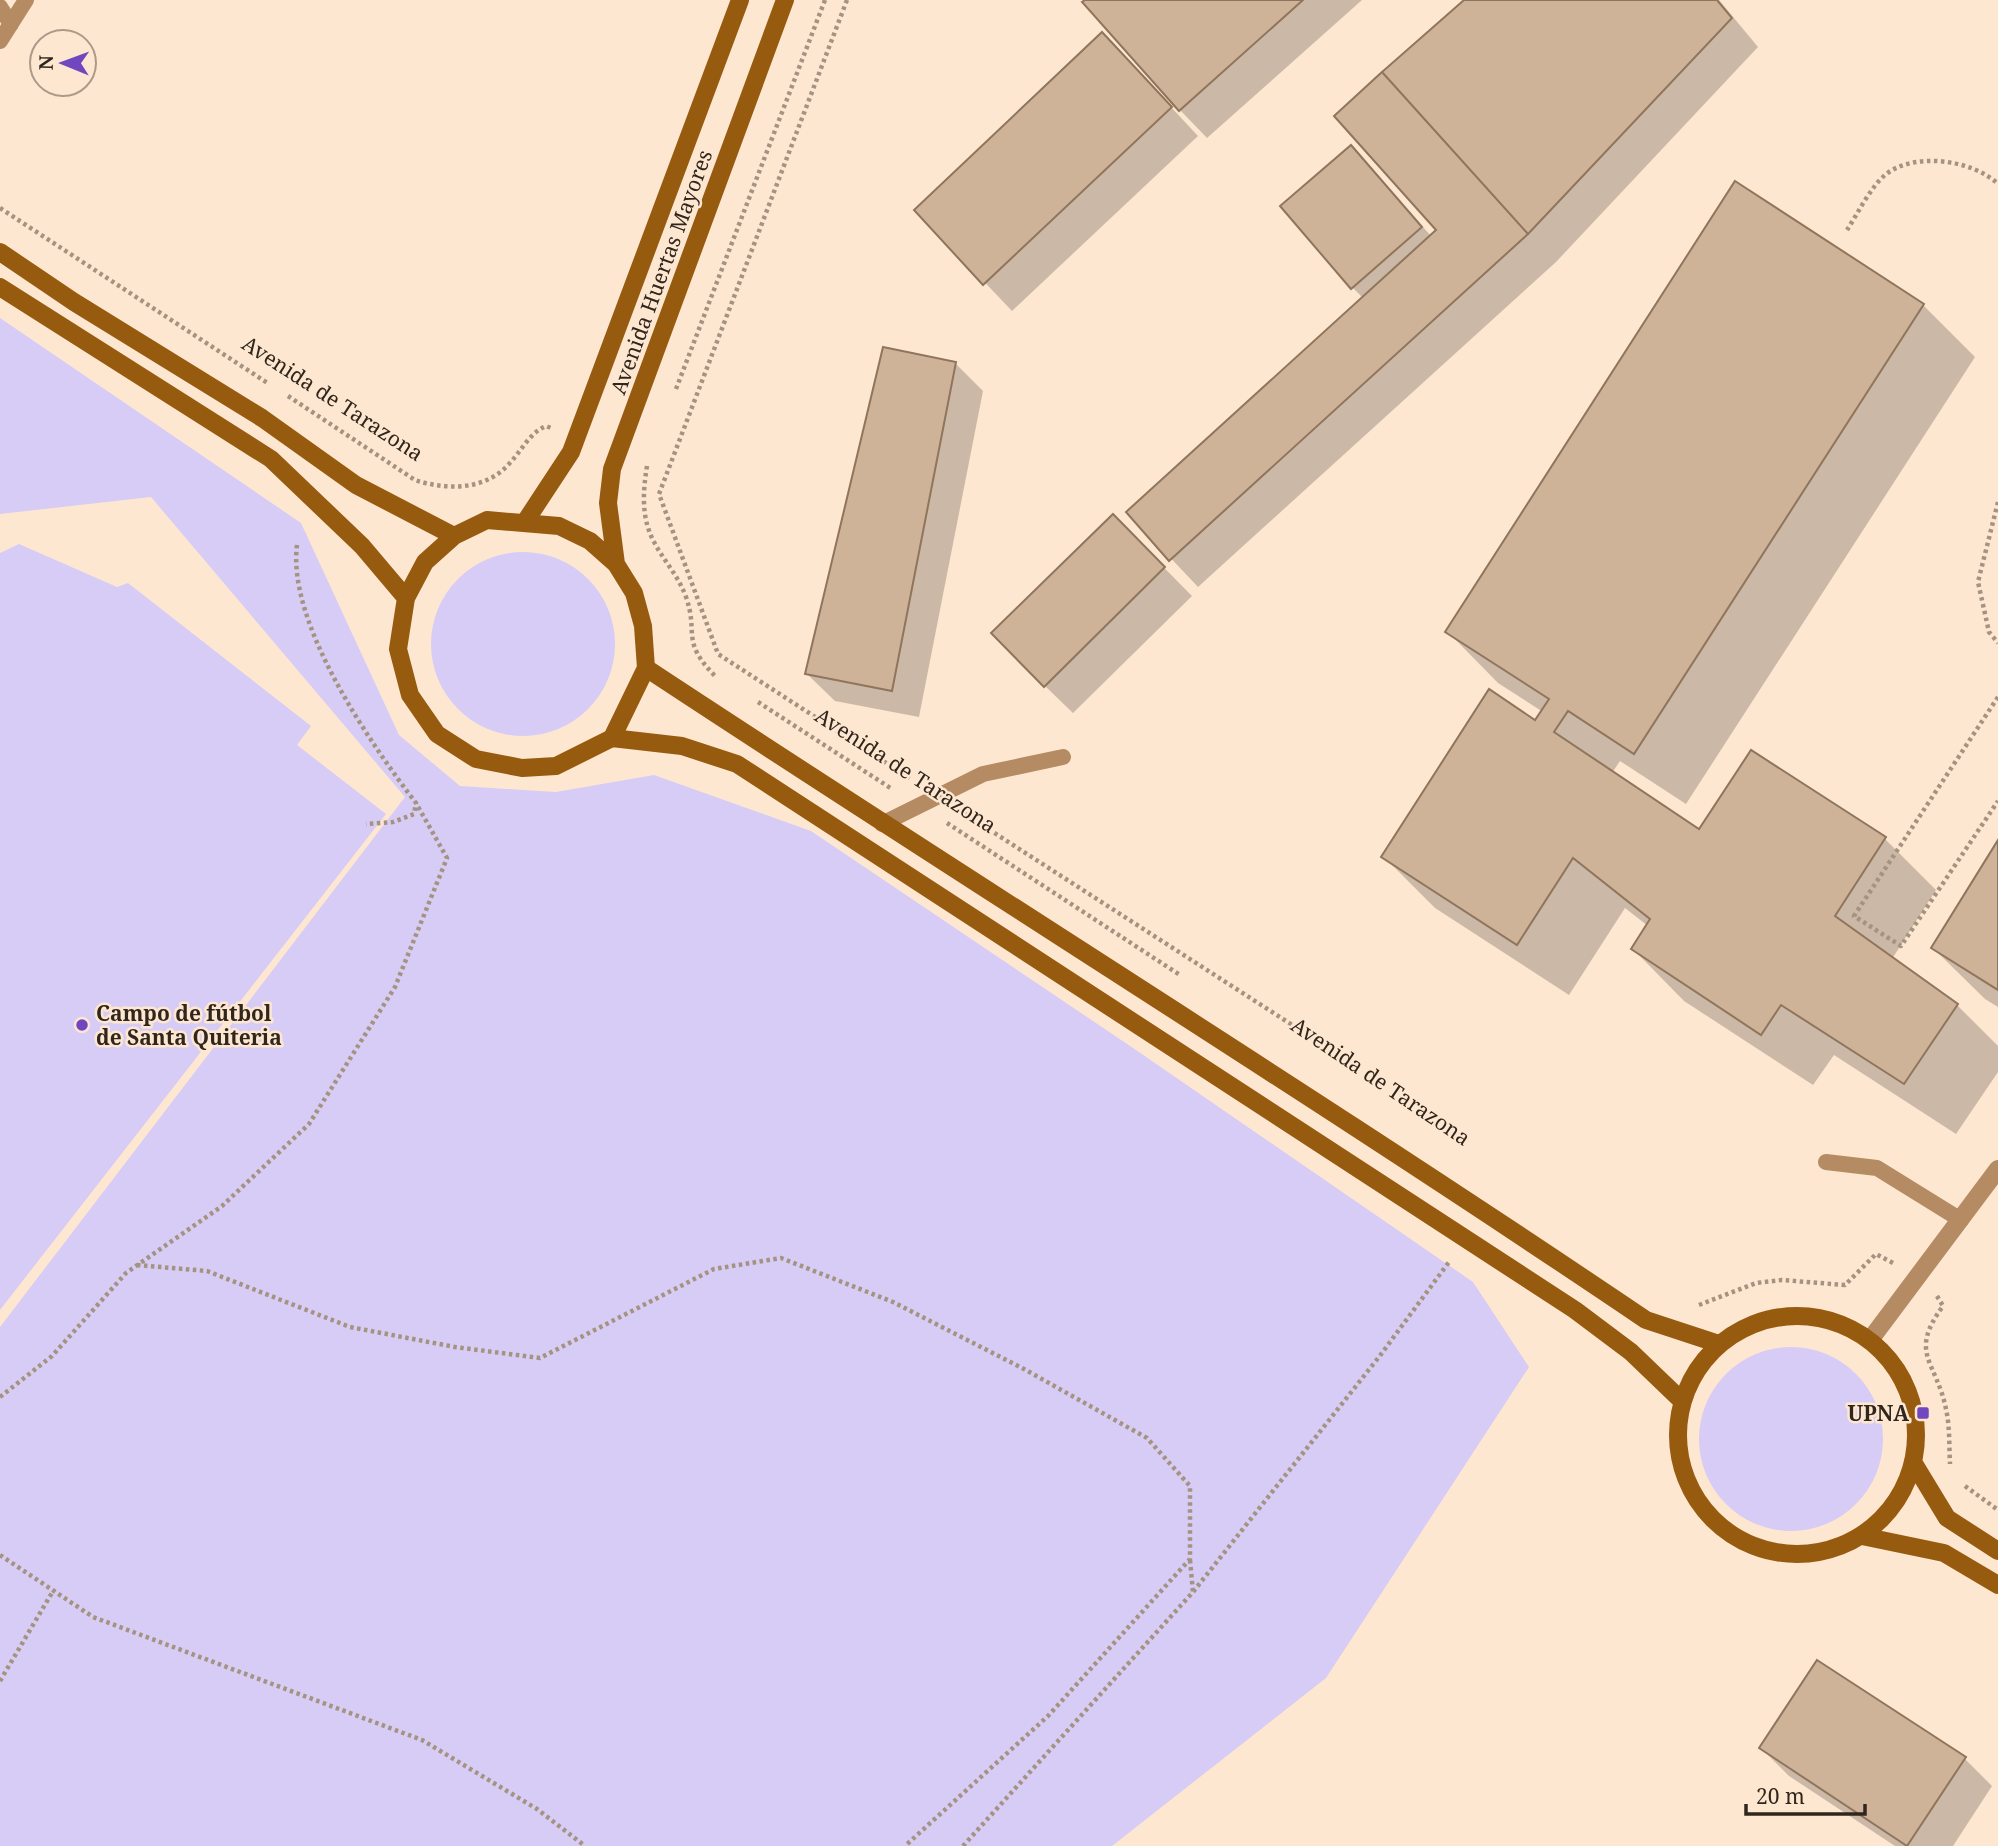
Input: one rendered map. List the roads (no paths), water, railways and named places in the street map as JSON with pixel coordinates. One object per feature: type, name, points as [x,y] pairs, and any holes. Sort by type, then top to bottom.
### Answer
[{"type":"main road","name":"Avenida Huertas Mayores","points":[[525,522],[571,452],[740,0]]},
{"type":"main road","name":"Avenida Huertas Mayores","points":[[616,564],[608,503],[612,469],[785,0]]},
{"type":"main road","points":[[0,252],[74,302],[262,418],[356,485],[454,536]]},
{"type":"main road","points":[[0,287],[271,460],[362,546],[406,598]]},
{"type":"main road","points":[[612,738],[646,668],[643,626],[634,593],[616,564],[590,541],[559,526],[487,520],[454,536],[425,562],[406,598],[398,649],[410,695],[437,734],[476,759],[522,768],[556,766],[612,738],[682,746],[737,764],[1575,1310],[1631,1352],[1682,1401]]},
{"type":"main road","points":[[646,668],[882,824],[1098,959],[1646,1320],[1719,1344]]},
{"type":"main road","points":[[1794,1315],[1834,1321],[1870,1340],[1900,1374],[1915,1417],[1913,1462],[1895,1504],[1862,1536],[1824,1552],[1782,1554],[1743,1542],[1710,1517],[1687,1482],[1678,1442],[1682,1401],[1697,1370],[1719,1344],[1754,1323],[1794,1315]]},
{"type":"main road","points":[[1913,1462],[1947,1518],[1998,1551]]},
{"type":"main road","points":[[1862,1536],[1944,1553],[1998,1585]]},
{"type":"street","points":[[1870,1340],[1998,1169]]},
{"type":"lane","points":[[0,41],[26,0]]},
{"type":"lane","points":[[0,6],[11,24]]},
{"type":"lane","points":[[882,824],[983,774],[1063,757]]},
{"type":"lane","points":[[1826,1162],[1877,1168],[1961,1220]]},
{"type":"place","name":"Campo de fútbol de Santa Quiteria","points":[[82,1025]]},
{"type":"place","name":"UPNA","points":[[1923,1413]]}]
